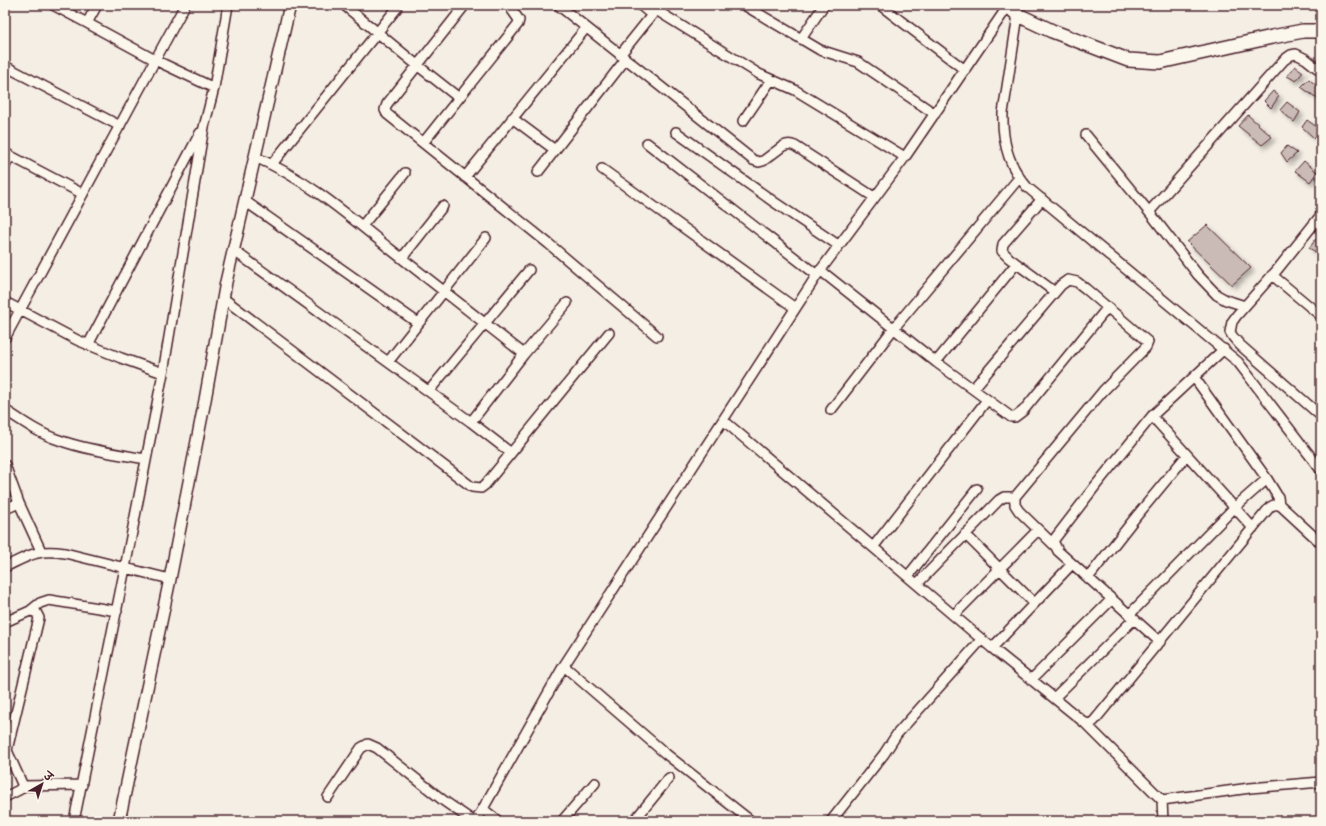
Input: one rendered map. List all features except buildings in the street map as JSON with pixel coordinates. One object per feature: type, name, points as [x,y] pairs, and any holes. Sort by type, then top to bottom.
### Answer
[{"type":"main road","points":[[1011,9],[1052,31],[1128,60],[1160,62],[1303,31],[1321,32]]},
{"type":"street","points":[[53,5],[155,60],[214,88]]},
{"type":"street","points":[[87,23],[97,5]]},
{"type":"street","points":[[5,338],[185,5]]},
{"type":"street","points":[[74,821],[117,611],[163,373],[204,127],[214,88],[228,5]]},
{"type":"street","points":[[119,821],[170,579],[233,250],[290,5]]},
{"type":"street","points":[[344,5],[459,98]]},
{"type":"street","points":[[465,5],[387,104],[385,110],[387,114],[549,244],[658,336]]},
{"type":"street","points":[[423,143],[518,24],[519,20],[512,10],[512,5]]},
{"type":"street","points":[[558,5],[753,160],[759,162],[763,161],[783,146],[790,144],[874,197]]},
{"type":"street","points":[[640,5],[656,10],[771,80],[795,90],[905,157]]},
{"type":"street","points":[[744,5],[820,50],[858,62],[935,114]]},
{"type":"street","points":[[801,40],[824,5]]},
{"type":"street","points":[[880,5],[965,70]]},
{"type":"street","points":[[272,164],[397,8]]},
{"type":"street","points":[[476,821],[564,666],[818,272],[905,157],[965,70],[1011,9]]},
{"type":"street","points":[[1011,9],[1002,129],[1004,142],[1019,178],[1042,199],[1238,362],[1321,470]]},
{"type":"street","points":[[538,172],[623,58],[656,10]]},
{"type":"street","points":[[465,177],[586,28]]},
{"type":"street","points":[[1150,212],[1284,60],[1296,54],[1306,59],[1321,71]]},
{"type":"street","points":[[5,66],[120,126]]},
{"type":"street","points":[[742,121],[771,80]]},
{"type":"street","points":[[512,118],[555,150]]},
{"type":"street","points":[[88,345],[204,127]]},
{"type":"street","points":[[676,132],[774,202],[838,245]]},
{"type":"street","points":[[1086,135],[1150,212],[1198,275],[1217,295],[1226,300],[1245,306]]},
{"type":"street","points":[[647,143],[894,328],[936,362],[1007,415],[1015,417],[1019,415],[1108,307]]},
{"type":"street","points":[[5,166],[8,154],[83,194]]},
{"type":"street","points":[[255,156],[272,164],[307,186],[362,226],[524,354]]},
{"type":"street","points":[[602,170],[795,308]]},
{"type":"street","points":[[362,226],[405,173]]},
{"type":"street","points":[[831,410],[894,328],[1019,178]]},
{"type":"street","points":[[1042,199],[1002,247],[1002,251],[1016,264],[1055,292]]},
{"type":"street","points":[[245,201],[418,323]]},
{"type":"street","points":[[402,258],[443,206]]},
{"type":"street","points":[[1319,221],[1232,322],[1230,332],[1233,337],[1321,416]]},
{"type":"street","points":[[388,362],[486,238]]},
{"type":"street","points":[[233,250],[429,391],[511,453]]},
{"type":"street","points":[[936,362],[1016,264]]},
{"type":"street","points":[[429,391],[529,270]]},
{"type":"street","points":[[1272,275],[1321,316]]},
{"type":"street","points":[[973,389],[1066,281],[1074,281],[1086,289],[1145,339],[1148,344],[1103,391],[1015,497],[1014,501],[1019,511],[1054,545],[1058,551],[1160,642]]},
{"type":"street","points":[[223,298],[472,487],[481,488],[609,333]]},
{"type":"street","points":[[5,302],[88,345],[163,373]]},
{"type":"street","points":[[471,422],[524,354],[567,303]]},
{"type":"street","points":[[1054,545],[1054,538],[1152,416],[1224,349]]},
{"type":"street","points":[[1194,377],[1267,479],[1278,497],[1279,505],[1321,543]]},
{"type":"street","points":[[874,546],[988,400]]},
{"type":"street","points":[[5,410],[29,425],[58,440],[146,459]]},
{"type":"street","points":[[1152,416],[1253,528]]},
{"type":"street","points":[[723,420],[874,546],[992,648],[1087,724],[1162,800],[1163,821]]},
{"type":"street","points":[[1088,578],[1187,455]]},
{"type":"street","points":[[5,465],[19,503],[41,551]]},
{"type":"street","points":[[1054,698],[1234,508],[1267,479]]},
{"type":"street","points":[[908,576],[977,489]]},
{"type":"street","points":[[917,584],[999,500],[1004,497],[1015,497]]},
{"type":"street","points":[[5,509],[19,503]]},
{"type":"street","points":[[1087,724],[1094,722],[1270,507],[1279,505]]},
{"type":"street","points":[[954,615],[1038,530]]},
{"type":"street","points":[[965,534],[1034,603]]},
{"type":"street","points":[[5,567],[41,551],[65,553],[170,579]]},
{"type":"street","points":[[992,648],[1072,564]]},
{"type":"street","points":[[1031,680],[1112,599]]},
{"type":"street","points":[[5,622],[30,611],[40,603],[49,600],[117,611]]},
{"type":"street","points":[[23,786],[6,748],[39,622],[36,612],[30,611]]},
{"type":"street","points":[[831,821],[884,754],[897,734],[982,639]]},
{"type":"street","points":[[564,666],[666,754],[751,821]]},
{"type":"street","points":[[328,797],[361,748],[368,744],[377,748],[444,801],[473,821]]},
{"type":"street","points":[[634,821],[669,778]]},
{"type":"street","points":[[1162,800],[1250,788],[1321,782]]},
{"type":"street","points":[[562,821],[595,783]]},
{"type":"street","points":[[5,797],[19,790],[23,786],[82,784]]},
{"type":"street","points":[[483,809],[498,821]]}]
